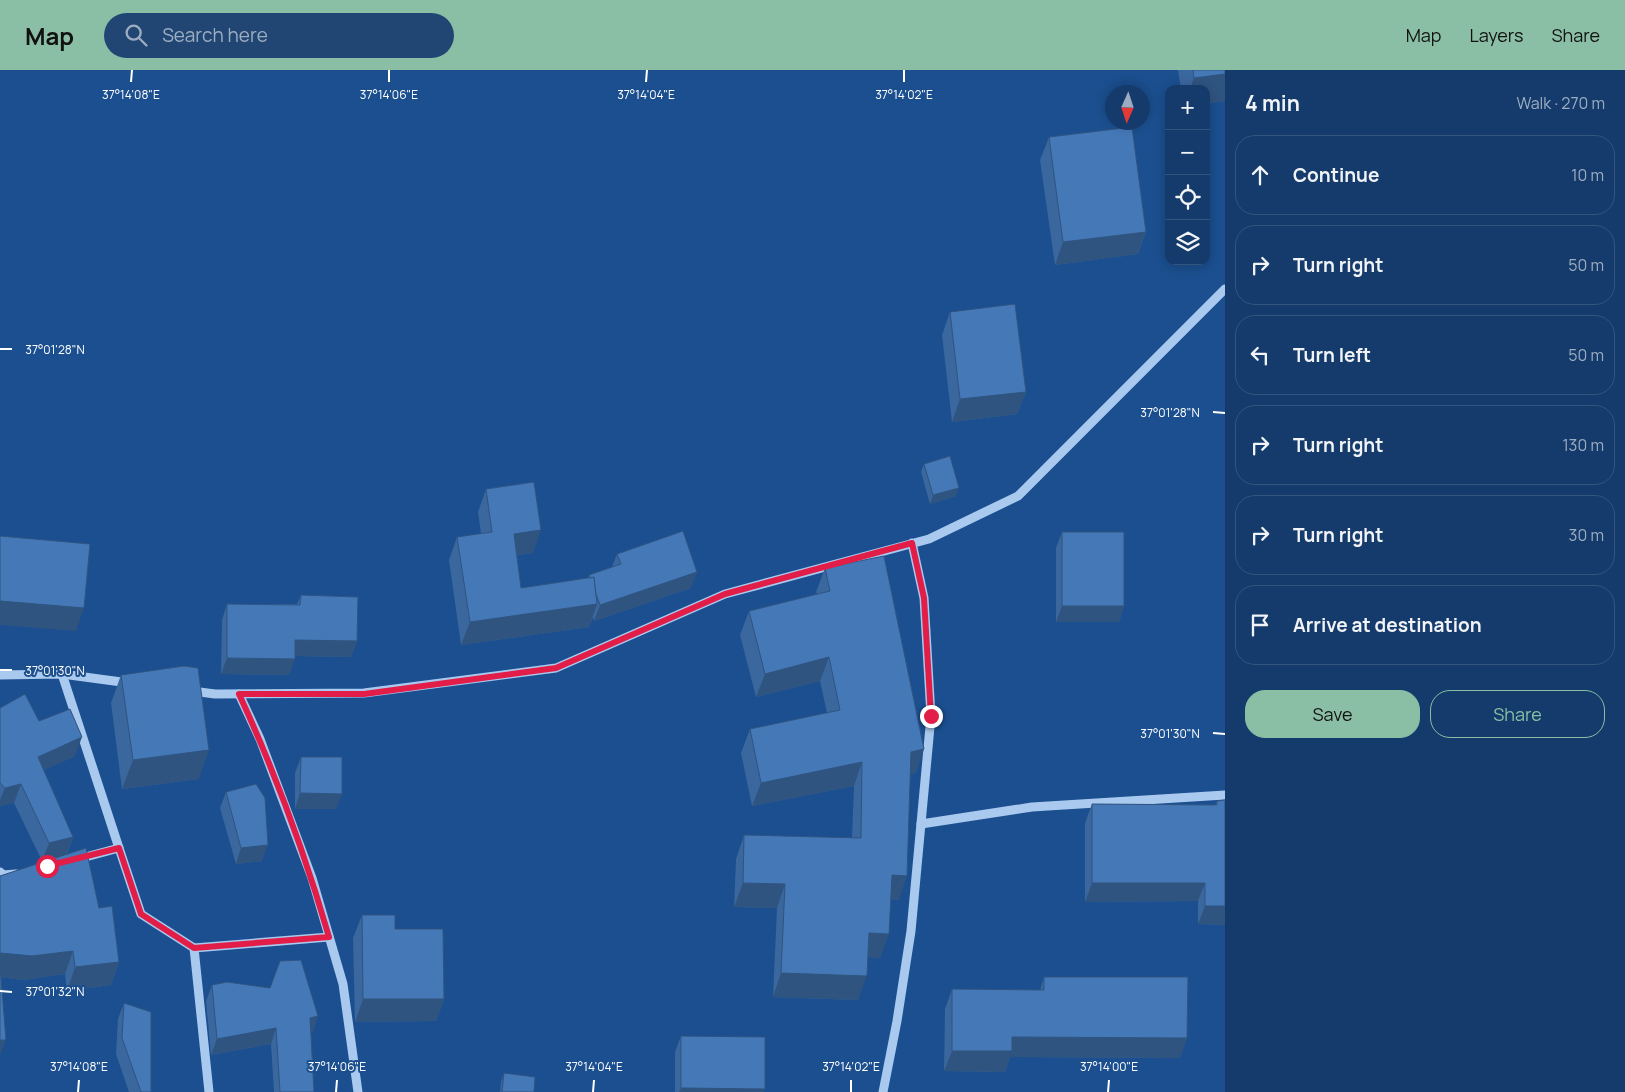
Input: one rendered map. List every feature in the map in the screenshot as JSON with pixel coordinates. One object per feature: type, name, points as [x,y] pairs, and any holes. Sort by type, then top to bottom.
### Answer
[{"type":"street","points":[[186,691],[215,694],[364,694],[556,668],[725,594],[929,539],[1018,496],[1225,289]]},
{"type":"street","points":[[883,1092],[897,1021],[911,931],[931,716],[924,598],[912,543]]},
{"type":"street","points":[[62,674],[141,914],[194,948],[329,937]]},
{"type":"street","points":[[0,675],[62,674],[138,684]]},
{"type":"street","points":[[239,694],[260,739],[312,878],[342,984],[358,1092]]},
{"type":"street","points":[[921,824],[1032,807],[1225,795]]},
{"type":"street","points":[[64,862],[119,848]]},
{"type":"street","points":[[0,872],[2,874],[15,875],[23,872]]},
{"type":"street","points":[[194,948],[208,1092]]},
{"type":"building","points":[[1193,70],[1225,70],[1225,74],[1194,78]]},
{"type":"building","points":[[1107,130],[1132,130],[1146,232],[1063,242],[1049,137]]},
{"type":"building","points":[[1015,304],[1026,392],[960,399],[950,312]]},
{"type":"building","points":[[950,456],[959,488],[933,495],[924,464]]},
{"type":"building","points":[[534,482],[541,530],[514,534],[521,588],[594,577],[597,604],[470,622],[457,537],[492,532],[486,489]]},
{"type":"building","points":[[683,531],[697,572],[600,605],[596,594],[594,577],[590,578],[589,575],[621,564],[617,554]]},
{"type":"building","points":[[1062,532],[1124,532],[1124,606],[1062,606]]},
{"type":"building","points":[[0,536],[90,544],[84,608],[0,601]]},
{"type":"building","points":[[884,556],[924,749],[911,752],[907,876],[892,875],[889,934],[869,933],[867,976],[781,973],[785,884],[743,883],[744,835],[861,838],[862,762],[761,783],[750,729],[840,710],[829,657],[765,674],[749,611],[830,591],[825,568]]},
{"type":"building","points":[[301,595],[358,597],[357,641],[295,640],[295,659],[227,658],[227,604],[300,605]]},
{"type":"building","points":[[184,666],[198,668],[209,750],[133,760],[121,675]]},
{"type":"building","points":[[25,694],[39,721],[70,709],[82,737],[38,757],[73,837],[49,843],[21,784],[5,788],[0,783],[0,708]]},
{"type":"building","points":[[301,757],[342,757],[342,794],[300,793]]},
{"type":"building","points":[[256,784],[265,798],[268,845],[241,848],[226,792]]},
{"type":"building","points":[[1225,800],[1225,906],[1205,906],[1205,883],[1092,883],[1092,804],[1217,805],[1217,801]]},
{"type":"building","points":[[86,848],[99,908],[112,906],[119,962],[75,967],[73,951],[32,956],[0,953],[0,876]]},
{"type":"building","points":[[362,915],[395,915],[395,929],[443,929],[444,999],[363,999]]},
{"type":"building","points":[[301,960],[318,1016],[310,1018],[314,1092],[280,1092],[276,1028],[217,1039],[212,985],[227,982],[270,988],[280,961]]},
{"type":"building","points":[[0,965],[6,1040],[0,1040]]},
{"type":"building","points":[[1044,977],[1188,977],[1187,1038],[1012,1037],[1012,1051],[952,1051],[952,989],[1044,990]]},
{"type":"building","points":[[124,1003],[151,1012],[151,1092],[141,1092],[122,1038]]},
{"type":"building","points":[[681,1036],[765,1037],[765,1089],[681,1088]]},
{"type":"building","points":[[504,1073],[535,1077],[534,1092],[502,1092]]},
{"type":"route","points":[[47,866],[119,848],[141,914],[194,948],[329,937],[312,878],[260,739],[239,694],[364,694],[556,668],[725,594],[912,543],[924,598],[931,716]]}]
